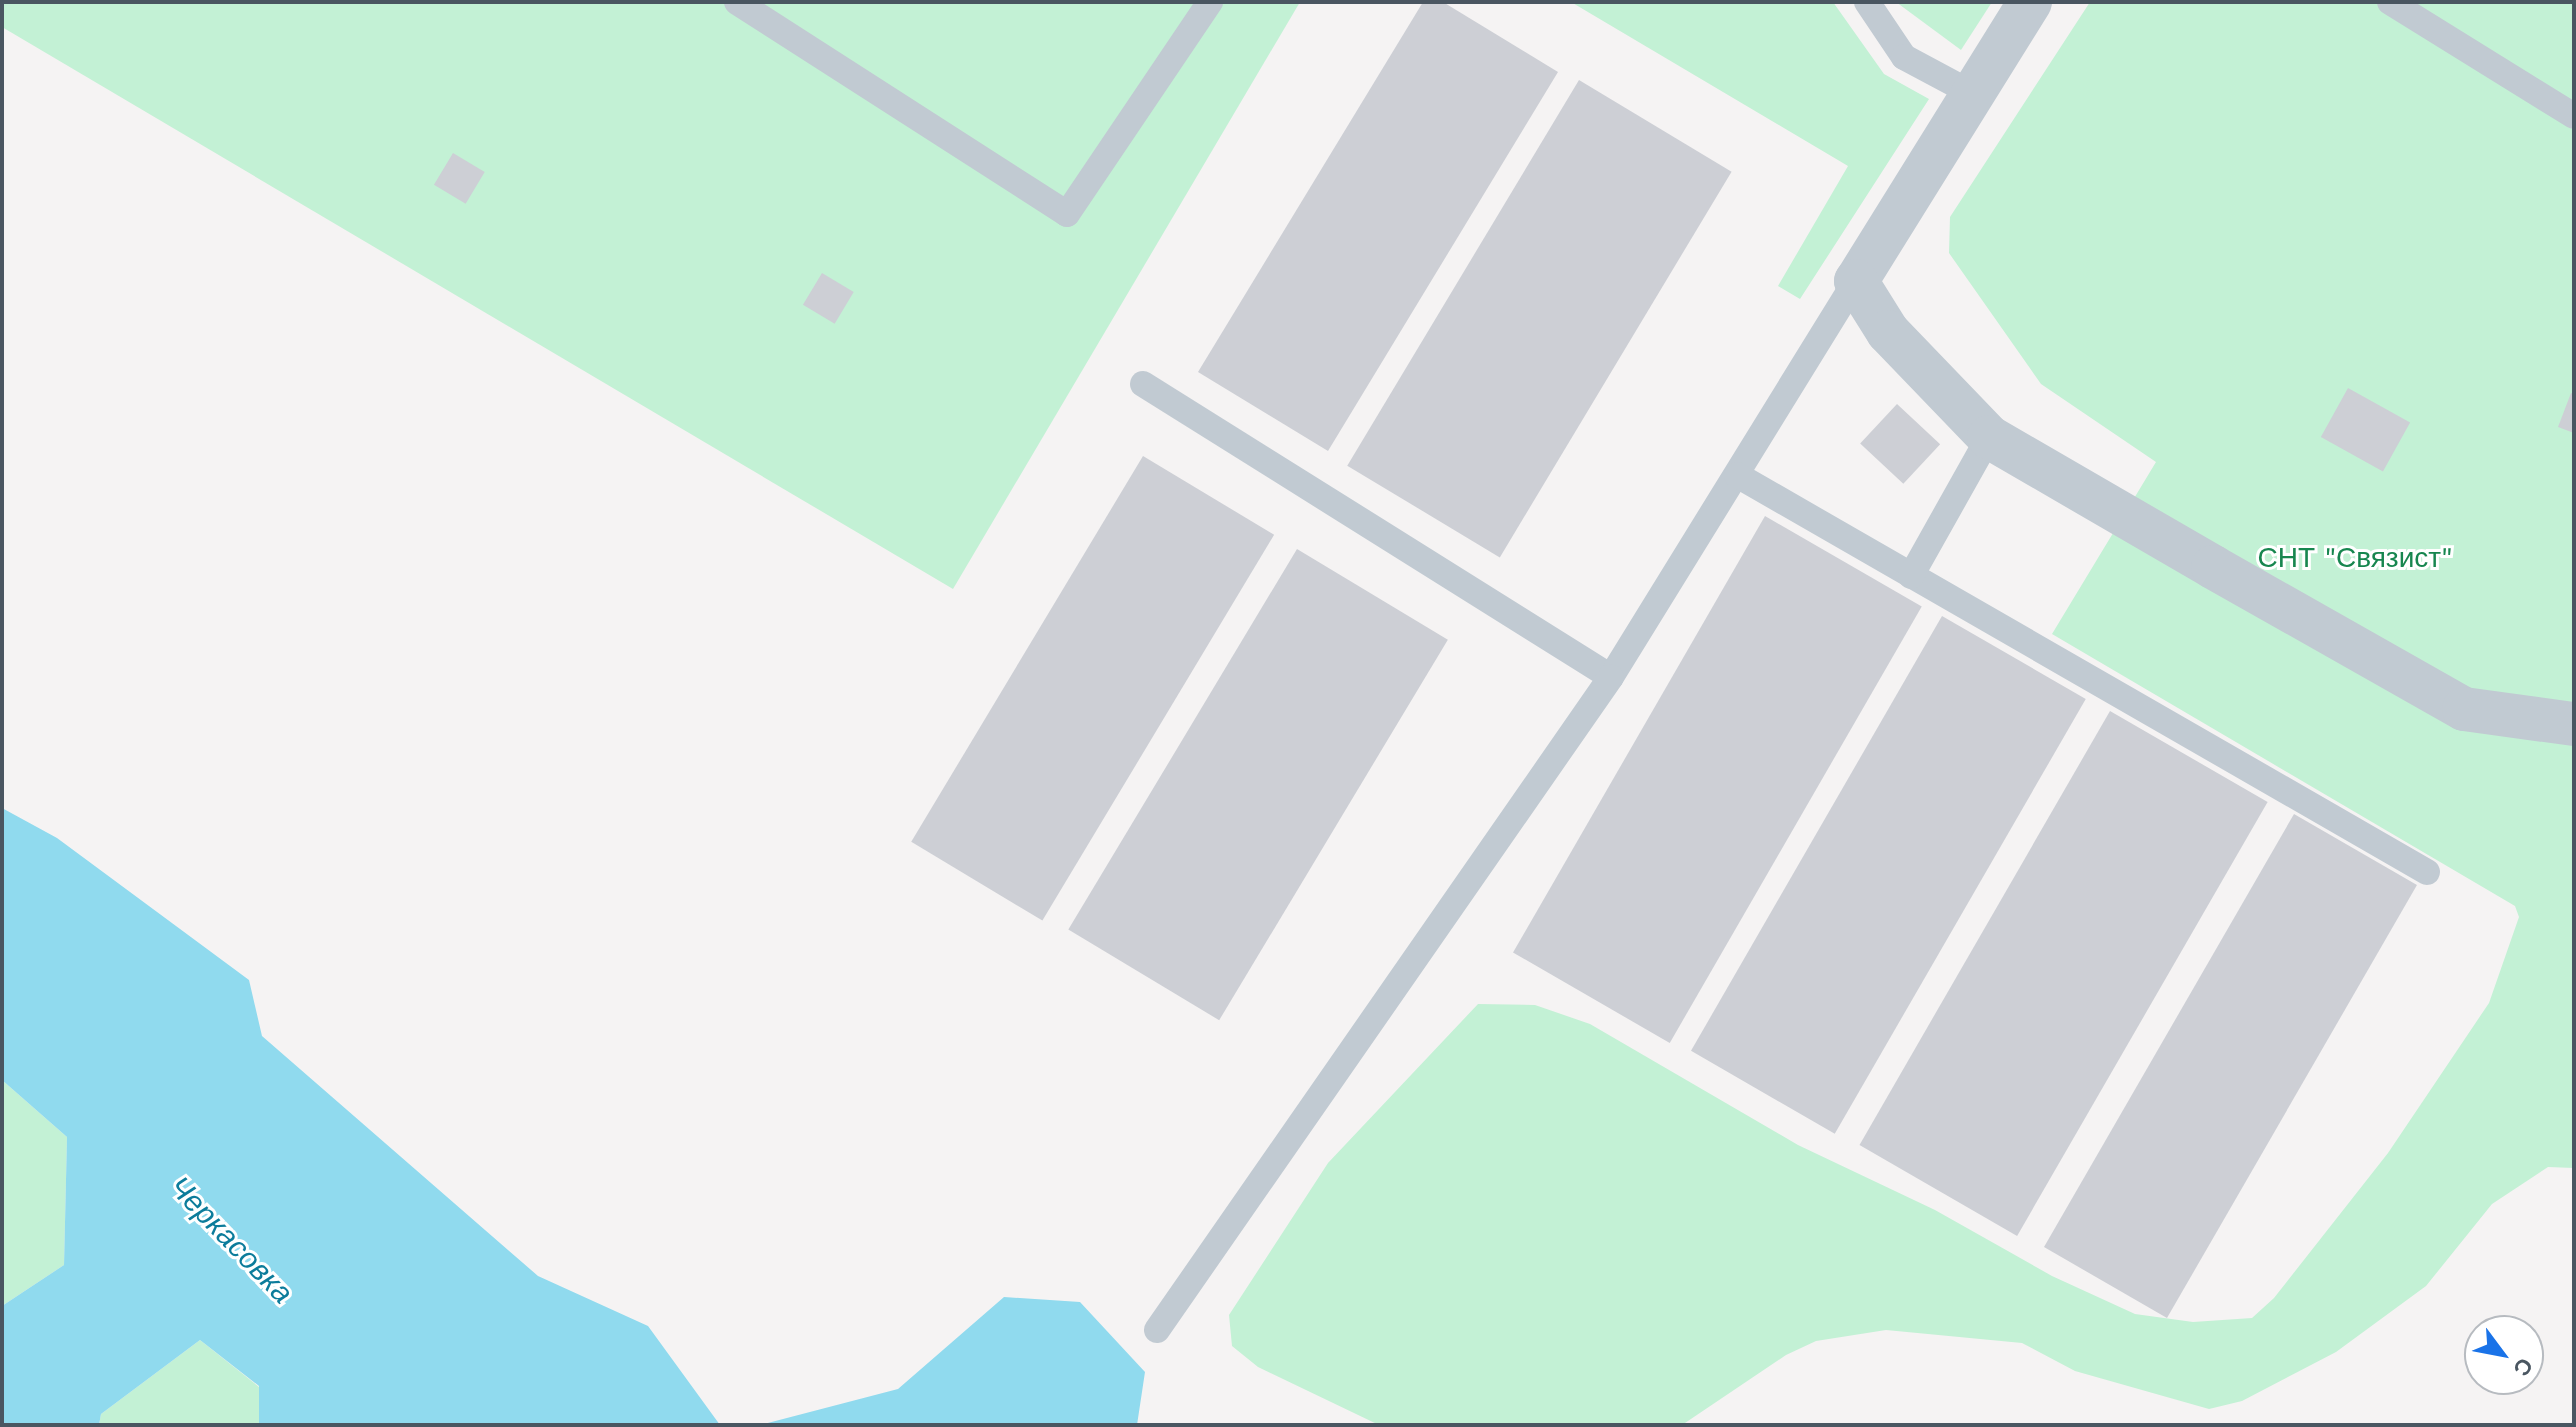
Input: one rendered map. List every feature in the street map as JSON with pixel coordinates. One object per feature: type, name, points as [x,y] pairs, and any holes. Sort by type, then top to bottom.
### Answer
[{"type":"street","points":[[2030,2],[1977,96],[1856,281],[1888,332],[1989,437],[2464,709],[2574,724]]},
{"type":"lane","points":[[737,2],[1067,214],[1210,2]]},
{"type":"lane","points":[[1867,2],[1904,57],[1977,96]]},
{"type":"lane","points":[[2390,2],[2574,116]]},
{"type":"lane","points":[[1157,1330],[1611,677],[1856,281]]},
{"type":"lane","points":[[1143,384],[1611,677]]},
{"type":"lane","points":[[1911,576],[1989,437]]},
{"type":"lane","points":[[1737,475],[2427,872]]},
{"type":"green space","points":[[2,2],[1300,2],[953,589],[2,27]]},
{"type":"green space","points":[[1571,2],[1833,2],[1884,74],[1929,99],[1800,299],[1778,286],[1848,166]]},
{"type":"green space","points":[[1896,2],[1992,2],[1961,50]]},
{"type":"green space","name":"СНТ \"Связист\"","points":[[2090,2],[2574,2],[2574,1168],[2548,1167],[2492,1204],[2426,1286],[2336,1352],[2242,1401],[2209,1409],[2075,1371],[2022,1343],[1886,1330],[1816,1341],[1786,1355],[1682,1425],[1379,1425],[1258,1367],[1232,1346],[1229,1315],[1328,1163],[1478,1004],[1535,1005],[1590,1024],[1798,1145],[1935,1210],[2052,1276],[2135,1314],[2193,1322],[2252,1318],[2274,1298],[2388,1153],[2489,1003],[2519,917],[2515,906],[2052,634],[2156,462],[2041,384],[1949,253],[1950,217]]},
{"type":"green space","points":[[2,1080],[67,1137],[64,1265],[2,1306]]},
{"type":"green space","points":[[200,1340],[259,1387],[259,1425],[99,1425],[101,1414]]},
{"type":"water","name":"Черкасовка","points":[[2,808],[57,838],[249,980],[262,1036],[538,1276],[648,1326],[720,1425],[259,1425],[259,1386],[200,1340],[101,1414],[99,1425],[2,1425],[2,1306],[64,1265],[67,1137],[2,1080]]},
{"type":"water","points":[[1004,1297],[1080,1302],[1145,1372],[1137,1425],[760,1425],[898,1389]]},
{"type":"building","points":[[1423,2],[1443,2],[1558,72],[1328,451],[1198,372]]},
{"type":"building","points":[[1579,80],[1732,172],[1500,557],[1347,466]]},
{"type":"building","points":[[453,153],[485,172],[466,204],[434,185]]},
{"type":"building","points":[[822,273],[854,292],[835,324],[803,305]]},
{"type":"building","points":[[2348,388],[2410,422],[2383,471],[2321,437]]},
{"type":"building","points":[[2571,393],[2574,394],[2574,433],[2558,427]]},
{"type":"building","points":[[1897,404],[1940,444],[1903,484],[1860,443]]},
{"type":"building","points":[[1143,456],[1274,535],[1042,921],[911,842]]},
{"type":"building","points":[[1765,516],[1922,606],[1670,1043],[1513,952]]},
{"type":"building","points":[[1297,549],[1448,640],[1219,1020],[1068,930]]},
{"type":"building","points":[[1942,616],[2086,699],[1835,1134],[1691,1051]]},
{"type":"building","points":[[2110,711],[2268,802],[2017,1236],[1860,1145]]},
{"type":"building","points":[[2294,814],[2417,885],[2167,1318],[2044,1247]]}]
